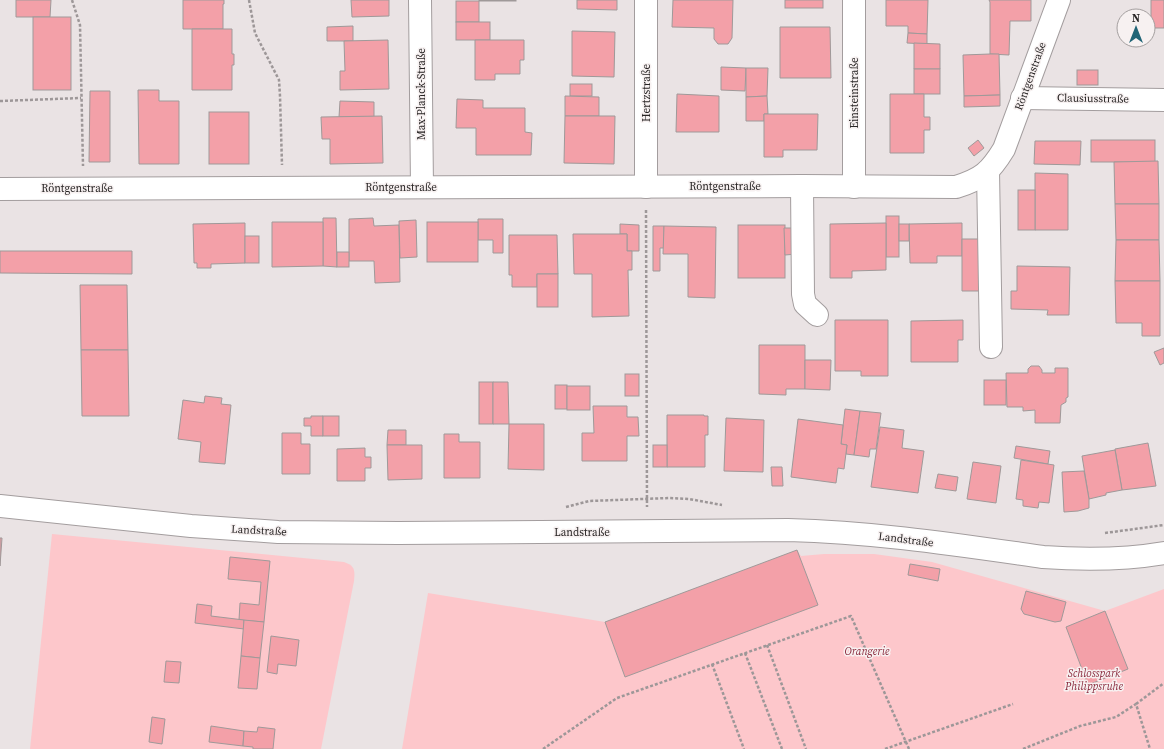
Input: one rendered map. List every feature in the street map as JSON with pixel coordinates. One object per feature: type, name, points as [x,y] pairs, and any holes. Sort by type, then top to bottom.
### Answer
[{"type":"street","name":"Max-Planck-Straße","points":[[420,0],[422,187]]},
{"type":"street","name":"Hertzstraße","points":[[646,0],[646,187]]},
{"type":"street","name":"Einsteinstraße","points":[[854,0],[854,187]]},
{"type":"street","name":"Röntgenstraße","points":[[0,189],[802,186],[956,187],[981,177],[994,166],[1004,149],[1058,0]]},
{"type":"street","name":"Clausiusstraße","points":[[1022,98],[1164,100]]},
{"type":"street","points":[[988,171],[991,347]]},
{"type":"street","points":[[802,186],[803,294],[806,304],[817,315]]},
{"type":"street","name":"Landstraße","points":[[0,506],[191,526],[278,532],[647,532],[826,530],[1069,559],[1117,559],[1164,553]]},
{"type":"path","points":[[72,0],[80,25],[84,188]]},
{"type":"path","points":[[249,0],[255,33],[279,80],[282,188]]},
{"type":"path","points":[[0,101],[82,98]]},
{"type":"path","points":[[646,187],[647,532]]},
{"type":"path","points":[[543,749],[617,698],[851,616],[909,749]]},
{"type":"path","points":[[767,645],[806,749]]},
{"type":"path","points":[[745,653],[782,749]]},
{"type":"path","points":[[712,664],[744,749]]},
{"type":"path","points":[[1023,749],[1080,726],[1116,717],[1164,683]]},
{"type":"path","points":[[885,749],[1013,704]]},
{"type":"path","points":[[1136,704],[1150,749]]},
{"type":"green space","points":[[52,534],[344,562],[350,565],[354,569],[354,581],[321,749],[30,749]]},
{"type":"green space","name":"Orangerie","points":[[797,550],[801,556],[824,554],[874,554],[932,562],[1105,611],[1164,589],[1164,749],[402,749],[428,593],[605,622]]},
{"type":"building","points":[[16,0],[51,0],[50,17],[16,17]]},
{"type":"building","points":[[183,0],[224,0],[223,29],[183,29]]},
{"type":"building","points":[[351,0],[389,0],[389,16],[352,17]]},
{"type":"building","points":[[516,0],[516,1],[479,1]]},
{"type":"building","points":[[577,0],[617,0],[617,10],[577,9]]},
{"type":"building","points":[[673,0],[733,0],[732,38],[728,44],[718,44],[714,39],[714,28],[672,27]]},
{"type":"building","points":[[785,0],[823,0],[823,8],[785,8]]},
{"type":"building","points":[[886,0],[928,0],[927,34],[908,33],[908,26],[886,26]]},
{"type":"building","points":[[989,0],[1031,0],[1031,21],[1010,21],[1009,55],[990,54]]},
{"type":"building","points":[[1151,0],[1164,0],[1164,28],[1156,28],[1156,8],[1151,8]]},
{"type":"building","points":[[456,1],[479,1],[479,22],[456,22]]},
{"type":"building","points":[[33,17],[71,17],[71,90],[33,90]]},
{"type":"building","points":[[456,22],[490,22],[490,40],[456,40]]},
{"type":"building","points":[[353,26],[353,41],[327,41],[327,27]]},
{"type":"building","points":[[780,27],[830,27],[831,78],[780,78]]},
{"type":"building","points":[[192,29],[232,29],[232,54],[234,54],[234,65],[232,65],[232,90],[192,90]]},
{"type":"building","points":[[572,31],[615,32],[614,77],[572,76]]},
{"type":"building","points":[[908,33],[927,34],[927,44],[907,43]]},
{"type":"building","points":[[388,40],[389,89],[340,90],[340,71],[345,71],[344,41]]},
{"type":"building","points":[[475,40],[524,40],[524,60],[520,60],[520,74],[495,74],[495,80],[475,80]]},
{"type":"building","points":[[914,43],[940,44],[940,69],[914,69]]},
{"type":"building","points":[[999,54],[1000,95],[964,96],[963,55]]},
{"type":"building","points":[[721,67],[746,68],[745,91],[721,90]]},
{"type":"building","points":[[746,68],[768,68],[767,96],[746,97]]},
{"type":"building","points":[[914,69],[940,69],[940,94],[914,94]]},
{"type":"building","points":[[1077,70],[1098,70],[1098,85],[1077,85]]},
{"type":"building","points":[[570,84],[592,84],[592,96],[570,96]]},
{"type":"building","points":[[138,90],[159,90],[159,101],[179,101],[179,164],[139,164]]},
{"type":"building","points":[[90,91],[110,91],[110,162],[89,162]]},
{"type":"building","points":[[677,94],[719,96],[719,132],[676,132]]},
{"type":"building","points":[[890,94],[924,94],[924,117],[930,117],[930,130],[924,130],[924,153],[890,153]]},
{"type":"building","points":[[1000,95],[1000,106],[964,107],[964,96]]},
{"type":"building","points":[[565,96],[599,97],[599,116],[565,116]]},
{"type":"building","points":[[767,96],[768,114],[764,114],[764,121],[746,121],[746,97]]},
{"type":"building","points":[[457,99],[483,100],[483,108],[525,108],[525,132],[532,133],[531,155],[476,155],[476,128],[456,128]]},
{"type":"building","points":[[340,101],[374,102],[374,117],[339,117]]},
{"type":"building","points":[[209,112],[249,112],[249,164],[209,164]]},
{"type":"building","points":[[764,114],[818,114],[817,150],[783,150],[783,157],[764,157]]},
{"type":"building","points":[[382,116],[383,163],[330,164],[330,139],[322,139],[321,117]]},
{"type":"building","points":[[565,116],[615,116],[614,164],[564,163]]},
{"type":"building","points":[[978,140],[984,148],[974,156],[968,148]]},
{"type":"building","points":[[1091,140],[1155,140],[1155,162],[1091,162]]},
{"type":"building","points":[[1035,141],[1081,141],[1080,165],[1034,164]]},
{"type":"building","points":[[1158,161],[1159,204],[1115,204],[1114,162]]},
{"type":"building","points":[[1035,173],[1068,174],[1068,230],[1035,230]]},
{"type":"building","points":[[1018,190],[1035,190],[1035,230],[1018,230]]},
{"type":"building","points":[[1115,204],[1159,204],[1159,240],[1116,240]]},
{"type":"building","points":[[886,216],[899,216],[899,257],[886,257]]},
{"type":"building","points":[[323,218],[336,218],[337,267],[323,266]]},
{"type":"building","points":[[373,218],[374,226],[399,225],[400,282],[375,283],[374,261],[349,261],[349,219]]},
{"type":"building","points":[[478,219],[503,219],[503,253],[493,253],[493,240],[478,240]]},
{"type":"building","points":[[416,220],[417,257],[400,258],[399,221]]},
{"type":"building","points":[[272,222],[323,222],[323,266],[272,267]]},
{"type":"building","points":[[427,222],[478,222],[478,262],[427,262]]},
{"type":"building","points":[[245,223],[245,263],[211,264],[211,268],[197,268],[197,263],[194,263],[193,224]]},
{"type":"building","points":[[886,223],[886,270],[852,271],[852,278],[830,278],[830,224]]},
{"type":"building","points":[[962,223],[962,256],[937,256],[937,263],[910,263],[909,224]]},
{"type":"building","points":[[620,224],[639,225],[639,251],[627,251],[627,234],[620,234]]},
{"type":"building","points":[[899,224],[909,224],[909,241],[899,241]]},
{"type":"building","points":[[738,225],[785,225],[785,278],[738,278]]},
{"type":"building","points":[[653,226],[664,226],[664,248],[660,248],[660,271],[653,271]]},
{"type":"building","points":[[664,226],[716,227],[715,298],[688,297],[688,254],[663,254]]},
{"type":"building","points":[[784,228],[796,228],[797,254],[785,255]]},
{"type":"building","points":[[573,234],[627,234],[627,251],[632,251],[632,270],[628,270],[629,316],[592,317],[592,274],[574,274]]},
{"type":"building","points":[[509,235],[557,235],[558,274],[537,274],[537,287],[512,287],[512,275],[509,275]]},
{"type":"building","points":[[245,236],[259,236],[259,263],[245,263]]},
{"type":"building","points":[[962,239],[979,239],[980,291],[962,291]]},
{"type":"building","points":[[1116,240],[1159,240],[1160,281],[1115,281]]},
{"type":"building","points":[[0,251],[132,251],[132,274],[0,273]]},
{"type":"building","points":[[337,252],[349,252],[349,267],[337,267]]},
{"type":"building","points":[[1017,266],[1070,267],[1069,315],[1047,315],[1048,310],[1011,309],[1011,291],[1017,291]]},
{"type":"building","points":[[537,274],[558,274],[558,307],[537,307]]},
{"type":"building","points":[[1115,281],[1160,281],[1160,336],[1142,336],[1142,323],[1116,323]]},
{"type":"building","points":[[80,285],[127,285],[128,350],[81,350]]},
{"type":"building","points":[[835,320],[888,320],[888,376],[861,376],[861,371],[835,371]]},
{"type":"building","points":[[963,320],[963,340],[958,340],[958,362],[911,362],[911,321]]},
{"type":"building","points":[[759,345],[805,345],[805,389],[786,389],[786,395],[759,394]]},
{"type":"building","points":[[1164,348],[1164,363],[1160,365],[1154,352]]},
{"type":"building","points":[[81,350],[128,350],[129,416],[82,416]]},
{"type":"building","points":[[805,360],[831,360],[830,390],[805,389]]},
{"type":"building","points":[[1031,366],[1039,366],[1042,373],[1055,373],[1055,368],[1068,368],[1068,397],[1066,398],[1066,402],[1061,405],[1060,423],[1035,423],[1035,410],[1023,411],[1023,407],[1007,407],[1006,373],[1028,373],[1028,369]]},
{"type":"building","points":[[625,374],[639,374],[639,396],[625,396]]},
{"type":"building","points":[[984,380],[1006,380],[1006,405],[984,405]]},
{"type":"building","points":[[479,382],[493,382],[493,424],[479,424]]},
{"type":"building","points":[[493,382],[508,382],[509,424],[493,424]]},
{"type":"building","points":[[555,385],[567,385],[567,409],[555,409]]},
{"type":"building","points":[[567,386],[590,386],[590,410],[567,410]]},
{"type":"building","points":[[205,396],[222,398],[221,404],[231,405],[225,464],[199,462],[201,442],[178,439],[183,400],[204,403]]},
{"type":"building","points":[[593,406],[627,406],[627,417],[638,417],[639,436],[627,436],[627,461],[582,461],[582,433],[594,433]]},
{"type":"building","points":[[845,409],[860,411],[854,455],[846,454],[847,445],[841,444]]},
{"type":"building","points":[[860,411],[881,413],[876,449],[870,449],[869,457],[854,455]]},
{"type":"building","points":[[667,415],[708,416],[708,435],[705,435],[705,467],[667,467]]},
{"type":"building","points":[[311,416],[323,416],[323,436],[311,436],[311,426],[304,426],[304,418],[311,418]]},
{"type":"building","points":[[323,416],[339,416],[339,436],[323,436]]},
{"type":"building","points":[[726,418],[764,420],[763,472],[724,471]]},
{"type":"building","points":[[798,419],[843,425],[841,444],[847,445],[844,469],[838,468],[836,483],[791,477]]},
{"type":"building","points":[[509,424],[544,424],[544,470],[508,469]]},
{"type":"building","points":[[880,427],[904,430],[902,448],[924,451],[918,493],[871,487]]},
{"type":"building","points":[[388,430],[406,430],[406,445],[387,445]]},
{"type":"building","points":[[282,433],[301,433],[301,444],[310,444],[310,474],[282,474]]},
{"type":"building","points":[[444,434],[459,434],[459,442],[480,442],[480,478],[444,478]]},
{"type":"building","points":[[1148,443],[1156,486],[1122,490],[1115,449]]},
{"type":"building","points":[[387,445],[422,445],[422,479],[388,480]]},
{"type":"building","points":[[653,445],[667,445],[667,467],[653,467]]},
{"type":"building","points":[[1016,446],[1050,451],[1048,464],[1014,458]]},
{"type":"building","points":[[365,448],[365,457],[371,457],[371,468],[365,468],[365,481],[337,481],[337,449]]},
{"type":"building","points":[[1115,450],[1122,490],[1106,493],[1106,495],[1089,499],[1082,456]]},
{"type":"building","points":[[1021,460],[1054,465],[1049,503],[1039,502],[1038,508],[1023,506],[1023,500],[1016,499]]},
{"type":"building","points":[[973,462],[1001,466],[996,503],[967,499]]},
{"type":"building","points":[[771,467],[782,467],[783,486],[772,486]]},
{"type":"building","points":[[1084,471],[1089,499],[1089,508],[1078,511],[1064,512],[1062,472]]},
{"type":"building","points":[[938,474],[958,477],[956,491],[935,488]]},
{"type":"building","points":[[0,538],[2,538],[0,566]]},
{"type":"building","points":[[797,550],[818,605],[625,677],[605,622]]},
{"type":"building","points":[[230,557],[270,561],[264,622],[239,620],[240,603],[259,605],[261,582],[228,579]]},
{"type":"building","points":[[910,564],[940,569],[938,581],[908,575]]},
{"type":"building","points":[[1026,591],[1066,602],[1061,621],[1055,622],[1024,614],[1021,609]]},
{"type":"building","points":[[197,604],[212,606],[211,616],[244,620],[244,629],[195,623]]},
{"type":"building","points":[[1105,611],[1128,669],[1088,685],[1066,627]]},
{"type":"building","points":[[244,620],[264,622],[260,658],[241,656]]},
{"type":"building","points":[[271,636],[299,640],[296,666],[278,664],[277,674],[267,672]]},
{"type":"building","points":[[241,656],[260,658],[257,689],[238,688]]},
{"type":"building","points":[[166,661],[181,662],[179,683],[164,682]]},
{"type":"building","points":[[152,717],[165,719],[162,744],[149,742]]},
{"type":"building","points":[[211,726],[244,731],[243,746],[209,742]]},
{"type":"building","points":[[258,727],[275,729],[273,749],[253,749],[253,747],[243,746],[244,731],[257,732]]},
{"type":"park label","name":"Schlosspark Philippsruhe","points":[[1094,679]]}]
